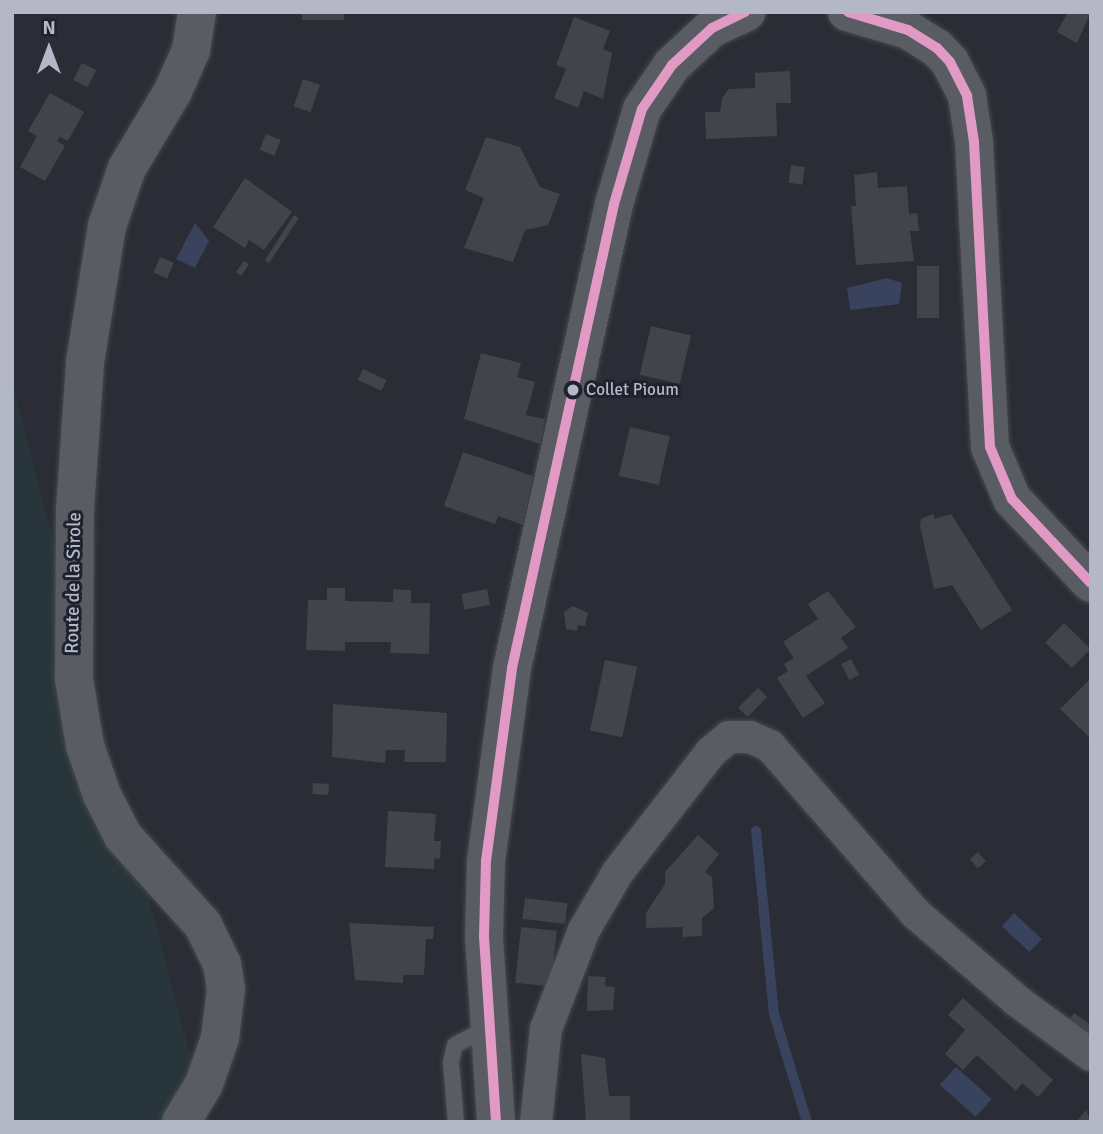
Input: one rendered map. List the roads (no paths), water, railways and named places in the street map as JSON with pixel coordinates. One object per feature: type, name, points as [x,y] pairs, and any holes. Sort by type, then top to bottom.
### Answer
[{"type":"street","name":"Route de la Sirole","points":[[181,1122],[214,1062],[225,1015],[222,964],[203,925],[123,836],[85,746],[74,679],[75,510],[85,362],[107,226],[127,168],[173,91],[191,50],[197,12]]},
{"type":"street","points":[[847,12],[908,30],[937,48],[962,86],[974,142],[990,447],[1012,499],[1091,583]]},
{"type":"street","points":[[496,1122],[484,937],[486,861],[512,668],[614,204],[642,109],[672,65],[721,18]]},
{"type":"street","points":[[536,1122],[546,1029],[584,930],[618,872],[711,752],[729,737],[750,737],[770,746],[915,912],[1016,1000],[1091,1055]]},
{"type":"lane","points":[[456,1122],[451,1062],[455,1045],[489,1027]]},
{"type":"water","points":[[195,223],[209,241],[195,268],[176,259]]},
{"type":"water","points":[[887,278],[902,283],[899,304],[850,310],[847,288]]},
{"type":"water","points":[[1014,913],[1042,939],[1030,952],[1002,926]]},
{"type":"water","points":[[956,1067],[992,1099],[976,1117],[940,1085]]},
{"type":"waterway","points":[[756,831],[774,1014],[807,1122]]},
{"type":"place","name":"Collet Pioum","points":[[573,390]]}]
